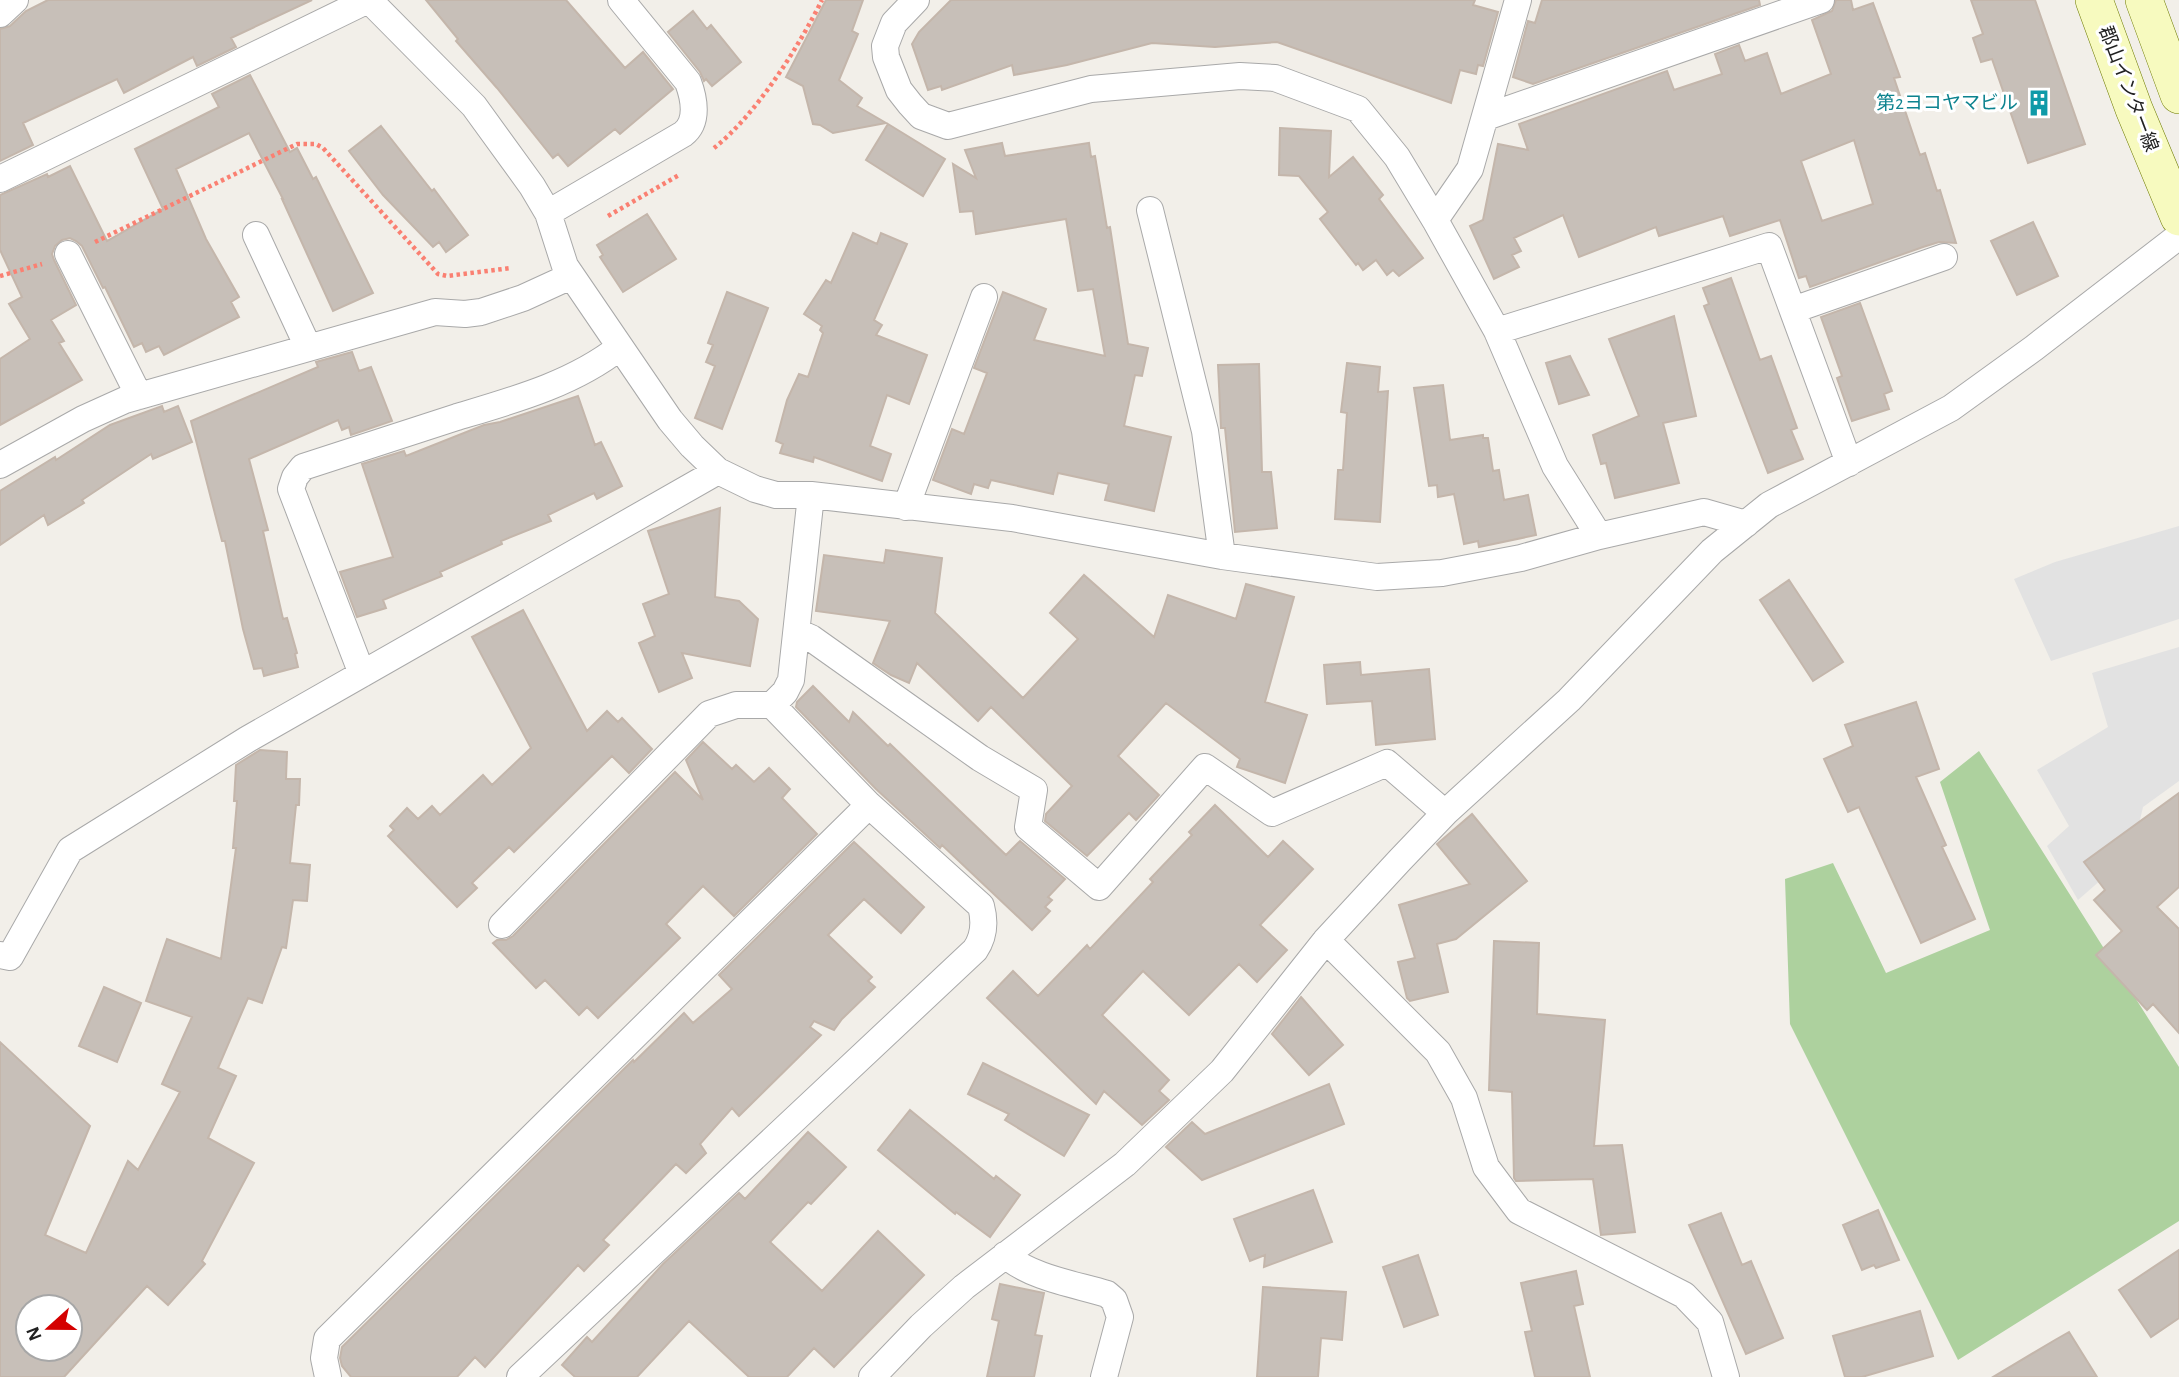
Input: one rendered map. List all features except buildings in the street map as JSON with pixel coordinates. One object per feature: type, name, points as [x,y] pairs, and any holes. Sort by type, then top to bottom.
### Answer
[{"type":"street","points":[[0,14],[15,0]]},
{"type":"street","points":[[0,179],[368,0],[474,106],[532,186],[548,213],[571,276],[670,420],[718,471],[755,489],[776,495],[811,495],[906,508],[1012,518],[1222,556],[1377,577],[1442,573],[1521,558],[1599,536],[1704,512],[1746,524]]},
{"type":"street","points":[[548,213],[684,134],[693,123],[693,95],[688,82],[621,0]]},
{"type":"street","points":[[1436,220],[1470,169],[1518,0]]},
{"type":"street","points":[[1486,117],[1821,0]]},
{"type":"street","name":"郡山インター線","points":[[2094,0],[2134,109],[2179,217]]},
{"type":"street","points":[[2144,0],[2179,95]]},
{"type":"street","points":[[912,1],[894,23],[885,46],[886,58],[899,90],[910,104],[921,116],[948,126],[1091,89],[1240,76],[1275,78],[1358,109],[1397,157],[1436,220],[1497,331],[1555,466],[1599,536]]},
{"type":"street","points":[[1150,210],[1205,430],[1222,556]]},
{"type":"street","points":[[256,235],[308,347]]},
{"type":"street","points":[[872,1377],[964,1287],[1125,1164],[1176,1117],[1222,1071],[1326,940],[1445,813],[1569,700],[1712,551],[1769,505],[1951,408],[2179,236]]},
{"type":"street","points":[[1497,331],[1769,246],[1849,463]]},
{"type":"street","points":[[68,254],[139,396]]},
{"type":"street","points":[[1793,310],[1944,257]]},
{"type":"street","points":[[0,465],[83,419],[125,400],[435,312],[481,312],[523,299],[571,276]]},
{"type":"street","points":[[906,508],[984,297]]},
{"type":"street","points":[[362,674],[291,489],[295,477],[303,467],[524,397],[582,372],[620,347]]},
{"type":"street","points":[[0,955],[10,957],[70,850],[248,739],[718,471]]},
{"type":"street","points":[[502,925],[709,714],[736,705],[772,705],[785,692],[791,680],[811,495]]},
{"type":"street","points":[[797,632],[811,638],[980,758],[1034,790],[1028,827],[1099,887],[1205,766],[1272,813],[1387,763],[1445,813]]},
{"type":"street","points":[[520,1377],[981,941],[984,917],[981,906],[869,805],[772,705]]},
{"type":"street","points":[[328,1377],[324,1358],[327,1339],[869,805]]},
{"type":"street","points":[[1326,940],[1438,1052],[1464,1098],[1486,1167],[1519,1212],[1684,1295],[1710,1322],[1726,1377]]},
{"type":"street","points":[[1005,1255],[1033,1271],[1107,1294],[1114,1300],[1121,1317],[1104,1377]]},
{"type":"path","points":[[709,152],[750,110],[800,41],[822,0]]},
{"type":"path","points":[[0,276],[68,254],[297,144],[316,144],[323,148],[438,274],[447,276],[521,265],[682,172]]},
{"type":"green space","points":[[1979,751],[2179,1067],[2179,1221],[1958,1360],[1790,1024],[1785,879],[1833,863],[1886,973],[1990,930],[1940,782]]},
{"type":"shaded area","points":[[2179,526],[2179,619],[2051,661],[2014,579],[2055,562]]},
{"type":"shaded area","points":[[2179,647],[2179,781],[2143,807],[2139,824],[2150,837],[2078,900],[2047,846],[2069,826],[2037,770],[2108,727],[2092,673]]},
{"type":"place","name":"第2ヨコヤマビル","points":[[2039,103]]}]
